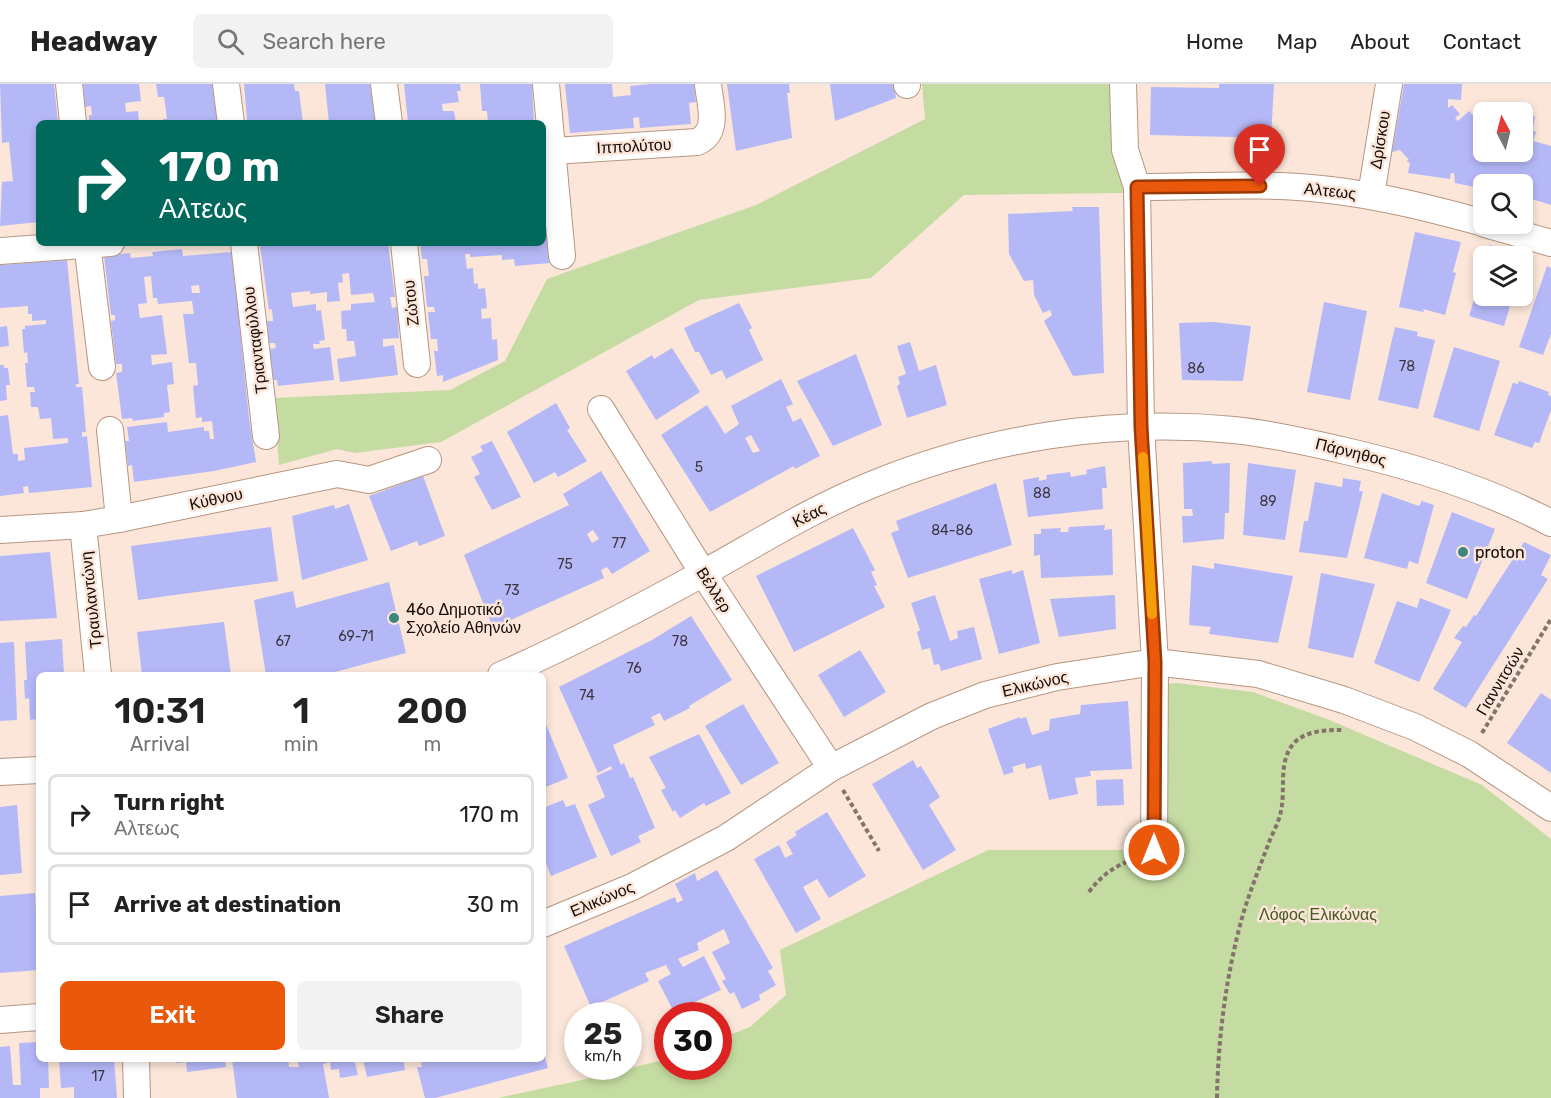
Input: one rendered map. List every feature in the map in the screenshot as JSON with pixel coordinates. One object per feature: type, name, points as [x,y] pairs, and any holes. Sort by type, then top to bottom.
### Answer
[{"type":"street","points":[[69,84],[73,120]]},
{"type":"street","points":[[226,84],[231,120]]},
{"type":"street","points":[[384,84],[389,120]]},
{"type":"street","points":[[546,84],[553,151],[551,216],[562,256]]},
{"type":"street","name":"Ιππολύτου","points":[[553,151],[697,142],[711,132],[708,84]]},
{"type":"street","points":[[1123,84],[1125,150],[1137,187],[1141,427],[1155,662],[1154,850]]},
{"type":"street","name":"Δρίσκου","points":[[1371,195],[1389,84]]},
{"type":"street","name":"Αλτεως","points":[[1137,187],[1281,186],[1328,189],[1371,195],[1473,220]]},
{"type":"street","name":"Αλτεως","points":[[1521,234],[1551,243]]},
{"type":"street","points":[[0,251],[68,246]]},
{"type":"street","points":[[95,246],[102,367]]},
{"type":"street","name":"Τριανταφύλλου","points":[[244,246],[266,436]]},
{"type":"street","name":"Ζώτου","points":[[404,246],[417,364]]},
{"type":"street","name":"Βέλλερ","points":[[601,410],[703,573],[831,768]]},
{"type":"street","name":"Πάρνηθος","points":[[1141,427],[1234,430],[1305,441],[1379,458],[1461,483],[1551,523]]},
{"type":"street","name":"Κέας","points":[[508,672],[567,646],[800,519],[870,485],[944,459],[999,444],[1061,434],[1141,427]]},
{"type":"street","points":[[110,430],[119,519]]},
{"type":"street","name":"Κύθνου","points":[[0,530],[83,525],[337,474],[369,480],[428,460]]},
{"type":"street","name":"Τραυλαντώνη","points":[[83,525],[98,672]]},
{"type":"street","name":"Ελικώνος","points":[[546,923],[632,887],[726,838],[831,768],[932,716],[985,695],[1057,677],[1155,662],[1258,674],[1344,700],[1415,727],[1469,754],[1551,808]]},
{"type":"street","points":[[0,772],[36,770]]},
{"type":"street","points":[[0,1020],[36,1017]]},
{"type":"street","points":[[136,1062],[137,1098]]},
{"type":"path","name":"Γιαννιτσών","points":[[1469,754],[1551,619]]},
{"type":"path","points":[[1217,1098],[1221,1027],[1230,972],[1242,918],[1281,812],[1284,769],[1288,753],[1296,742],[1310,733],[1346,730]]},
{"type":"path","points":[[831,768],[879,851]]},
{"type":"path","points":[[1089,892],[1098,880],[1119,864],[1154,850]]},
{"type":"green space","points":[[922,84],[1116,84],[1123,193],[964,195],[871,278],[699,300],[441,442],[355,453],[337,449],[279,465],[274,398],[450,390],[505,361],[547,279],[756,205],[925,119]]},
{"type":"green space","name":"Λόφος Ελικώνας","points":[[1176,683],[1253,692],[1327,719],[1482,785],[1551,839],[1551,1098],[498,1098],[582,1080],[642,1080],[642,1065],[654,1062],[654,1080],[732,1080],[732,1034],[750,1027],[786,995],[780,950],[988,850],[1146,850],[1142,687]]},
{"type":"building","points":[[0,84],[54,84],[58,120],[36,120],[36,222],[0,226],[2,182],[13,181],[9,142],[2,143]]},
{"type":"building","points":[[83,84],[139,84],[141,101],[125,103],[126,112],[138,111],[139,120],[89,120],[89,115],[92,115],[91,106],[85,107]]},
{"type":"building","points":[[156,84],[214,84],[218,120],[163,120],[167,119],[164,97],[158,97]]},
{"type":"building","points":[[244,84],[294,84],[295,91],[299,91],[303,120],[247,120]]},
{"type":"building","points":[[325,84],[373,84],[377,120],[329,120]]},
{"type":"building","points":[[404,84],[460,84],[461,91],[457,91],[459,102],[442,104],[443,111],[454,111],[456,120],[408,120]]},
{"type":"building","points":[[480,84],[532,84],[534,120],[488,120],[487,111],[482,111]]},
{"type":"building","points":[[565,84],[612,84],[613,97],[631,95],[630,86],[694,84],[696,102],[689,103],[691,124],[640,128],[639,117],[633,118],[634,128],[570,133]]},
{"type":"building","points":[[727,84],[789,84],[790,93],[787,93],[792,138],[736,151]]},
{"type":"building","points":[[830,84],[894,84],[896,98],[835,121]]},
{"type":"building","points":[[1219,84],[1274,84],[1271,138],[1150,135],[1151,87],[1219,88]]},
{"type":"building","points":[[1404,84],[1462,84],[1461,100],[1448,99],[1448,108],[1452,105],[1460,114],[1455,118],[1458,121],[1469,111],[1473,115],[1473,162],[1533,162],[1533,141],[1551,146],[1551,205],[1533,199],[1533,174],[1473,174],[1473,187],[1455,183],[1454,173],[1451,173],[1450,179],[1408,173],[1410,163],[1406,161],[1409,160],[1400,150],[1392,152]]},
{"type":"building","points":[[1072,207],[1099,207],[1104,373],[1073,376],[1044,321],[1052,315],[1050,310],[1043,313],[1034,295],[1033,280],[1024,281],[1009,254],[1008,214],[1073,211]]},
{"type":"building","points":[[547,221],[550,263],[515,266],[514,259],[502,260],[502,255],[470,257],[470,254],[465,254],[467,269],[473,268],[474,284],[478,283],[478,289],[485,288],[487,308],[481,309],[482,319],[491,318],[492,340],[497,339],[498,360],[443,382],[443,375],[437,376],[434,351],[438,351],[437,339],[431,339],[428,312],[435,312],[434,307],[427,307],[424,276],[429,276],[427,259],[422,259],[420,246],[546,246]]},
{"type":"building","points":[[1415,232],[1461,242],[1445,315],[1423,309],[1424,312],[1399,307]]},
{"type":"building","points":[[260,246],[388,246],[395,297],[390,297],[392,308],[397,307],[399,338],[383,339],[383,347],[394,345],[398,375],[340,382],[337,359],[356,356],[354,341],[347,341],[346,329],[342,329],[341,311],[351,310],[351,304],[375,302],[373,293],[351,295],[349,273],[342,274],[343,282],[338,283],[340,301],[327,302],[327,292],[291,293],[293,307],[316,304],[316,311],[321,310],[325,340],[319,341],[320,344],[313,344],[314,349],[330,347],[334,380],[278,386],[277,380],[272,380],[269,349],[276,348],[275,343],[269,343],[267,321],[273,321],[272,309],[269,310]]},
{"type":"building","points":[[182,249],[183,256],[232,252],[249,418],[256,462],[214,471],[134,482],[132,465],[128,466],[125,441],[129,441],[127,427],[167,422],[168,432],[204,427],[204,431],[209,431],[210,439],[214,439],[212,421],[202,422],[202,417],[196,418],[193,386],[198,385],[196,363],[189,363],[183,314],[194,314],[192,301],[158,304],[157,298],[153,298],[151,276],[144,277],[147,303],[138,304],[140,318],[162,315],[167,354],[151,355],[152,365],[172,362],[174,384],[167,385],[170,412],[164,413],[164,417],[133,421],[132,418],[122,419],[116,373],[122,372],[122,364],[116,364],[111,321],[115,320],[115,315],[111,315],[104,256],[130,253],[131,258],[153,256],[152,252]],"holes":[[[199,285],[200,293],[192,293],[191,286]]]},
{"type":"building","points":[[67,260],[79,384],[76,384],[76,387],[82,387],[86,432],[82,432],[82,437],[87,436],[92,487],[29,493],[28,486],[23,487],[24,493],[0,496],[0,416],[8,415],[13,454],[18,454],[18,461],[25,460],[24,448],[68,443],[68,438],[53,439],[51,418],[40,419],[38,407],[31,407],[30,392],[35,392],[34,387],[27,387],[25,363],[28,363],[27,352],[24,353],[22,329],[25,329],[25,326],[46,324],[46,320],[32,321],[32,314],[28,314],[28,306],[0,308],[0,265]]},
{"type":"building","points":[[1547,266],[1551,268],[1551,334],[1543,355],[1519,347]]},
{"type":"building","points":[[1324,302],[1367,311],[1350,400],[1307,392]]},
{"type":"building","points":[[739,303],[752,328],[749,330],[763,360],[726,379],[722,370],[711,375],[699,352],[695,352],[684,328]]},
{"type":"building","points":[[1473,303],[1473,306],[1510,306],[1504,326],[1469,316]]},
{"type":"building","points":[[1213,322],[1251,326],[1243,381],[1182,380],[1179,323]]},
{"type":"building","points":[[7,326],[9,346],[0,347],[0,327]]},
{"type":"building","points":[[1395,327],[1418,332],[1417,336],[1435,340],[1418,409],[1378,400]]},
{"type":"building","points":[[910,342],[919,371],[936,365],[947,405],[907,418],[897,386],[900,384],[898,377],[906,374],[897,346]]},
{"type":"building","points":[[1454,347],[1500,361],[1479,431],[1433,417]]},
{"type":"building","points":[[672,348],[700,392],[656,420],[626,371],[652,355],[654,359]]},
{"type":"building","points":[[856,354],[882,425],[833,446],[797,381]]},
{"type":"building","points":[[0,365],[8,368],[10,385],[6,385],[7,400],[0,401]]},
{"type":"building","points":[[781,379],[793,404],[786,407],[793,422],[801,418],[820,456],[795,469],[794,466],[710,512],[661,435],[707,405],[725,434],[739,424],[731,406]],"holes":[[[751,435],[760,451],[753,453],[745,438]]]},
{"type":"building","points":[[1519,381],[1549,392],[1548,395],[1551,396],[1551,410],[1539,443],[1535,442],[1532,448],[1494,435],[1513,383],[1518,384]]},
{"type":"building","points":[[556,403],[570,428],[567,430],[587,461],[558,477],[555,472],[534,483],[507,432]]},
{"type":"building","points":[[492,441],[521,497],[492,510],[474,477],[480,474],[471,457],[483,451],[480,446]]},
{"type":"building","points":[[1212,461],[1212,464],[1230,463],[1229,513],[1225,513],[1224,539],[1183,543],[1182,516],[1193,516],[1192,509],[1184,509],[1183,463]]},
{"type":"building","points":[[1248,463],[1296,470],[1285,540],[1243,535]]},
{"type":"building","points":[[1105,466],[1107,488],[1102,488],[1103,509],[1028,517],[1023,480],[1039,477],[1039,481],[1047,479],[1046,475],[1070,472],[1071,477],[1087,474],[1086,470]]},
{"type":"building","points":[[601,471],[650,551],[612,574],[607,567],[601,570],[604,578],[493,628],[464,555],[569,505],[563,494]],"holes":[[[593,530],[599,539],[592,543],[587,534]]]},
{"type":"building","points":[[423,476],[445,536],[419,546],[417,541],[391,551],[369,496]]},
{"type":"building","points":[[1343,478],[1361,481],[1359,491],[1363,491],[1347,558],[1299,552],[1304,521],[1308,521],[1315,482],[1342,487]]},
{"type":"building","points":[[996,483],[1012,545],[908,578],[891,533],[899,530],[896,521]]},
{"type":"building","points":[[1382,493],[1419,506],[1422,501],[1434,505],[1418,564],[1409,561],[1407,569],[1364,558]]},
{"type":"building","points":[[349,504],[368,560],[302,580],[292,516],[334,505],[335,509]]},
{"type":"building","points":[[1452,512],[1495,529],[1467,599],[1426,583]]},
{"type":"building","points":[[1105,525],[1104,530],[1112,529],[1113,575],[1041,578],[1040,555],[1034,556],[1034,534],[1041,534],[1041,529],[1061,528],[1060,532],[1068,532],[1069,527]]},
{"type":"building","points":[[271,527],[278,581],[138,600],[131,546]]},
{"type":"building","points":[[853,528],[875,570],[871,572],[877,585],[874,586],[885,607],[794,652],[756,576]]},
{"type":"building","points":[[1524,542],[1551,555],[1541,575],[1548,579],[1466,708],[1433,689],[1462,642],[1454,638],[1463,626],[1466,627],[1474,615],[1476,616]]},
{"type":"building","points":[[50,552],[57,618],[0,621],[0,556]]},
{"type":"building","points":[[1214,563],[1293,576],[1278,643],[1209,634],[1211,627],[1189,625],[1192,565],[1214,569]]},
{"type":"building","points":[[1012,570],[1012,574],[1023,570],[1040,643],[999,654],[979,579]]},
{"type":"building","points":[[1321,573],[1375,584],[1353,658],[1308,648]]},
{"type":"building","points":[[389,582],[406,653],[335,672],[266,672],[254,600],[293,591],[296,608]]},
{"type":"building","points":[[935,595],[950,641],[958,638],[957,631],[974,627],[982,659],[941,671],[939,664],[934,665],[930,648],[922,650],[917,632],[920,630],[911,603]]},
{"type":"building","points":[[1115,595],[1116,629],[1059,637],[1050,599]]},
{"type":"building","points":[[1420,598],[1451,610],[1419,682],[1374,663],[1397,601],[1417,608]]},
{"type":"building","points":[[691,616],[732,680],[689,706],[690,708],[664,721],[660,713],[651,717],[655,725],[613,745],[621,765],[624,763],[630,778],[633,777],[655,828],[638,836],[641,842],[611,856],[588,805],[605,797],[596,776],[612,769],[611,766],[598,773],[559,687],[652,640]]},
{"type":"building","points":[[224,622],[231,672],[142,672],[137,632]]},
{"type":"building","points":[[62,639],[64,672],[36,672],[36,719],[30,720],[29,698],[25,699],[24,680],[27,680],[25,642]]},
{"type":"building","points":[[14,642],[17,720],[0,721],[0,643]]},
{"type":"building","points":[[860,650],[886,692],[844,717],[818,675]]},
{"type":"building","points":[[1541,693],[1551,700],[1551,773],[1507,743]]},
{"type":"building","points":[[1128,701],[1132,769],[1090,771],[1091,776],[1075,778],[1078,794],[1049,800],[1041,765],[1026,769],[1025,763],[1012,767],[1014,772],[1004,775],[988,729],[1020,717],[1020,719],[1026,717],[1032,735],[1049,730],[1050,719],[1080,714],[1081,705]]},
{"type":"building","points":[[743,704],[779,763],[741,785],[705,726]]},
{"type":"building","points":[[546,724],[568,778],[546,787]]},
{"type":"building","points":[[699,734],[731,793],[706,806],[704,803],[680,818],[675,810],[673,812],[661,790],[666,788],[649,757]]},
{"type":"building","points":[[913,760],[917,768],[921,766],[940,797],[929,805],[956,850],[923,870],[872,784]]},
{"type":"building","points":[[1123,779],[1124,805],[1097,806],[1096,780]]},
{"type":"building","points":[[563,800],[566,807],[575,804],[597,857],[551,876],[546,864],[546,807]]},
{"type":"building","points":[[17,805],[22,873],[0,875],[0,807]]},
{"type":"building","points":[[827,812],[866,876],[829,898],[817,879],[803,887],[821,919],[796,933],[754,859],[779,845],[785,858],[793,854],[786,842],[797,835],[795,832]]},
{"type":"building","points":[[717,870],[773,968],[768,971],[776,985],[759,995],[760,1000],[742,1009],[734,992],[730,994],[722,981],[726,979],[712,952],[730,943],[724,929],[697,943],[699,950],[678,959],[683,967],[704,956],[721,990],[694,1002],[669,1002],[658,981],[671,974],[666,965],[645,973],[649,981],[602,1002],[589,1002],[564,946],[675,897],[677,903],[683,900],[675,884],[695,873],[697,881]]},
{"type":"building","points":[[35,893],[36,970],[0,973],[0,896]]},
{"type":"building","points":[[36,1042],[36,1062],[48,1062],[49,1088],[40,1088],[40,1098],[0,1098],[0,1047],[10,1046],[13,1085],[21,1085],[19,1043]]},
{"type":"building","points":[[546,1061],[548,1068],[435,1098],[425,1098],[417,1067],[422,1067],[421,1062]]},
{"type":"building","points":[[59,1062],[114,1062],[117,1098],[74,1098],[74,1087],[61,1088]]},
{"type":"building","points":[[186,1062],[225,1062],[226,1067],[187,1072]]},
{"type":"building","points":[[232,1062],[288,1062],[289,1067],[299,1067],[298,1062],[330,1062],[323,1064],[329,1098],[237,1098]]},
{"type":"building","points":[[330,1062],[355,1062],[358,1075],[340,1078],[339,1069],[331,1070]]},
{"type":"building","points":[[364,1062],[404,1062],[405,1070],[367,1077]]},
{"type":"slow traffic","points":[[1143,457],[1152,614]]},
{"type":"place","name":"proton","points":[[1463,552]]},
{"type":"place","name":"46ο Δημοτικό Σχολείο Αθηνών","points":[[394,618]]},
{"type":"route","points":[[1154,850],[1155,662],[1141,427],[1137,187],[1260,186]]}]
